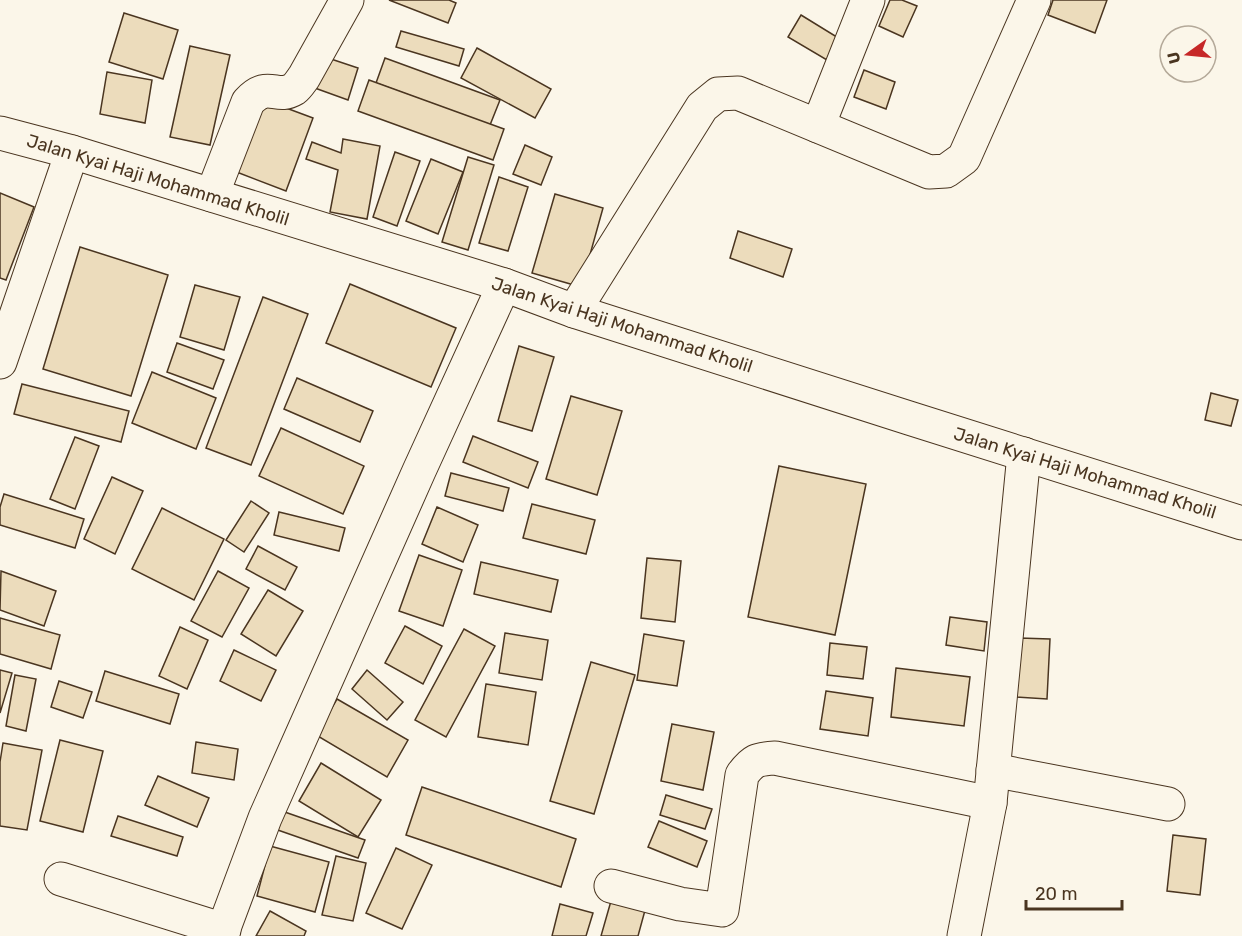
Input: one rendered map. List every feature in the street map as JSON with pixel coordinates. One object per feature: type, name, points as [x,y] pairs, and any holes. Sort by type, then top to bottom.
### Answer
[{"type":"street","points":[[212,195],[248,102],[255,94],[264,91],[285,92],[295,88],[304,77],[347,0]]},
{"type":"street","points":[[818,126],[868,0]]},
{"type":"street","points":[[574,311],[702,107],[718,94],[738,93],[929,172],[946,171],[964,158],[1034,0]]},
{"type":"street","name":"Jalan Kyai Haji Mohammad Kholil","points":[[0,134],[72,152],[504,285],[574,311],[1242,523]]},
{"type":"street","points":[[0,363],[72,152]]},
{"type":"street","points":[[61,879],[222,933],[265,818],[418,471],[504,285]]},
{"type":"street","points":[[964,936],[990,803],[1024,454]]},
{"type":"street","points":[[611,886],[680,904],[720,923],[742,775],[751,763],[761,759],[775,758],[990,803]]},
{"type":"street","points":[[993,770],[1168,804]]},
{"type":"building","points":[[389,0],[449,0],[456,3],[448,23]]},
{"type":"building","points":[[890,0],[902,0],[917,6],[903,37],[879,26]]},
{"type":"building","points":[[1053,0],[1107,0],[1095,33],[1048,15]]},
{"type":"building","points":[[124,13],[178,30],[163,79],[109,62]]},
{"type":"building","points":[[801,15],[845,42],[832,63],[788,37]]},
{"type":"building","points":[[401,31],[464,49],[459,66],[396,47]]},
{"type":"building","points":[[190,46],[230,55],[210,145],[170,137]]},
{"type":"building","points":[[477,48],[551,89],[535,118],[461,78]]},
{"type":"building","points":[[322,56],[358,68],[348,100],[312,87]]},
{"type":"building","points":[[385,58],[500,100],[490,125],[376,83]]},
{"type":"building","points":[[864,70],[895,82],[886,109],[854,97]]},
{"type":"building","points":[[107,72],[152,80],[145,123],[100,114]]},
{"type":"building","points":[[369,80],[504,129],[493,160],[358,111]]},
{"type":"building","points":[[262,99],[313,118],[286,191],[234,171]]},
{"type":"building","points":[[343,139],[380,146],[367,219],[330,212],[338,170],[306,159],[312,142],[341,153]]},
{"type":"building","points":[[525,145],[552,157],[541,185],[513,174]]},
{"type":"building","points":[[395,152],[420,161],[397,226],[373,217]]},
{"type":"building","points":[[468,157],[494,165],[468,250],[442,242]]},
{"type":"building","points":[[431,159],[463,172],[438,234],[406,221]]},
{"type":"building","points":[[499,177],[528,187],[508,251],[479,243]]},
{"type":"building","points":[[0,193],[34,207],[6,280],[0,278]]},
{"type":"building","points":[[555,194],[603,208],[581,287],[532,273]]},
{"type":"building","points":[[738,231],[792,249],[783,277],[730,258]]},
{"type":"building","points":[[80,247],[168,275],[131,396],[43,369]]},
{"type":"building","points":[[350,284],[456,328],[431,387],[326,343]]},
{"type":"building","points":[[195,285],[240,297],[224,350],[180,337]]},
{"type":"building","points":[[263,297],[308,314],[251,465],[206,448]]},
{"type":"building","points":[[177,343],[224,360],[213,389],[167,372]]},
{"type":"building","points":[[519,346],[554,357],[532,431],[498,421]]},
{"type":"building","points":[[152,372],[216,398],[196,449],[132,423]]},
{"type":"building","points":[[297,378],[373,411],[360,442],[284,409]]},
{"type":"building","points":[[22,384],[129,411],[121,442],[14,414]]},
{"type":"building","points":[[1211,393],[1238,400],[1231,426],[1205,420]]},
{"type":"building","points":[[571,396],[622,411],[597,495],[546,479]]},
{"type":"building","points":[[281,428],[364,466],[343,514],[259,476]]},
{"type":"building","points":[[473,436],[538,462],[528,488],[463,462]]},
{"type":"building","points":[[75,437],[99,446],[75,509],[50,499]]},
{"type":"building","points":[[779,466],[866,484],[835,635],[748,617]]},
{"type":"building","points":[[451,473],[509,488],[503,511],[445,496]]},
{"type":"building","points":[[112,477],[143,491],[115,554],[84,539]]},
{"type":"building","points":[[4,494],[84,519],[75,548],[0,525],[0,507]]},
{"type":"building","points":[[251,501],[269,513],[244,552],[226,540]]},
{"type":"building","points":[[532,504],[595,520],[586,554],[523,538]]},
{"type":"building","points":[[437,507],[478,525],[463,562],[422,544]]},
{"type":"building","points":[[162,508],[224,539],[194,600],[132,569]]},
{"type":"building","points":[[279,512],[345,528],[339,551],[274,535]]},
{"type":"building","points":[[258,546],[297,567],[285,590],[246,569]]},
{"type":"building","points":[[419,555],[462,570],[443,626],[399,611]]},
{"type":"building","points":[[647,558],[681,561],[675,622],[641,618]]},
{"type":"building","points":[[481,562],[558,580],[551,612],[474,594]]},
{"type":"building","points":[[1,571],[56,591],[44,626],[0,610]]},
{"type":"building","points":[[218,571],[249,588],[222,637],[191,621]]},
{"type":"building","points":[[268,590],[303,611],[276,656],[241,634]]},
{"type":"building","points":[[950,617],[987,622],[984,651],[946,645]]},
{"type":"building","points":[[0,618],[60,635],[51,669],[0,654]]},
{"type":"building","points":[[405,626],[442,646],[423,684],[385,663]]},
{"type":"building","points":[[180,627],[208,640],[187,689],[159,676]]},
{"type":"building","points":[[464,629],[495,646],[446,737],[415,720]]},
{"type":"building","points":[[505,633],[548,640],[542,680],[499,673]]},
{"type":"building","points":[[644,634],[684,641],[677,686],[637,680]]},
{"type":"building","points":[[1019,638],[1050,639],[1047,699],[1016,697]]},
{"type":"building","points":[[830,643],[867,647],[863,679],[827,675]]},
{"type":"building","points":[[234,650],[276,670],[261,701],[220,681]]},
{"type":"building","points":[[591,662],[635,675],[594,814],[550,801]]},
{"type":"building","points":[[896,668],[970,677],[964,726],[891,717]]},
{"type":"building","points":[[0,670],[12,673],[0,713]]},
{"type":"building","points":[[367,670],[403,702],[387,720],[352,689]]},
{"type":"building","points":[[105,671],[179,694],[170,724],[96,701]]},
{"type":"building","points":[[15,675],[36,679],[26,731],[6,726]]},
{"type":"building","points":[[59,681],[92,692],[83,718],[51,707]]},
{"type":"building","points":[[486,684],[536,692],[528,745],[478,737]]},
{"type":"building","points":[[826,691],[873,698],[868,736],[820,729]]},
{"type":"building","points":[[337,699],[408,740],[387,777],[316,735]]},
{"type":"building","points":[[672,724],[714,732],[703,790],[661,781]]},
{"type":"building","points":[[60,740],[103,751],[83,832],[40,821]]},
{"type":"building","points":[[196,742],[238,749],[234,780],[192,773]]},
{"type":"building","points":[[3,743],[42,750],[27,830],[0,826],[0,762]]},
{"type":"building","points":[[321,763],[381,800],[358,837],[299,801]]},
{"type":"building","points":[[158,776],[209,798],[197,827],[145,805]]},
{"type":"building","points":[[422,787],[576,839],[561,887],[406,835]]},
{"type":"building","points":[[666,795],[712,809],[705,829],[660,815]]},
{"type":"building","points":[[279,810],[365,840],[358,858],[272,828]]},
{"type":"building","points":[[118,816],[183,837],[177,856],[111,836]]},
{"type":"building","points":[[659,821],[707,841],[697,867],[648,847]]},
{"type":"building","points":[[1173,835],[1206,839],[1200,895],[1167,891]]},
{"type":"building","points":[[270,846],[329,862],[315,912],[257,896]]},
{"type":"building","points":[[396,848],[432,865],[402,929],[366,913]]},
{"type":"building","points":[[336,856],[366,863],[353,921],[322,915]]},
{"type":"building","points":[[613,894],[647,903],[638,936],[601,936]]},
{"type":"building","points":[[560,904],[593,913],[586,936],[552,936]]},
{"type":"building","points":[[270,911],[306,931],[304,936],[256,936]]}]
